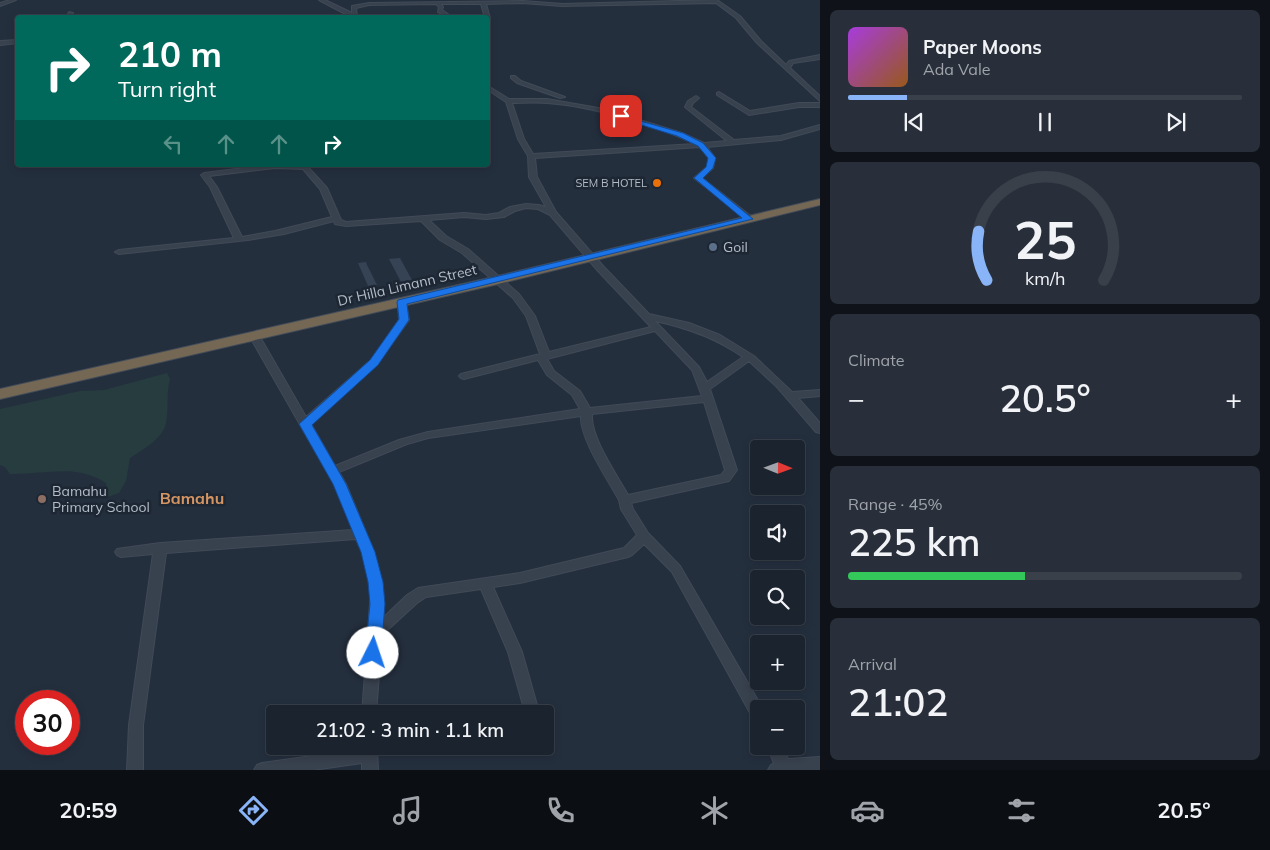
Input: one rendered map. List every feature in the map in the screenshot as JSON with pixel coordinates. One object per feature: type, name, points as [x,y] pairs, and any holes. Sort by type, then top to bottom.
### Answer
[{"type":"highway","name":"Dr Hilla Limann Street","points":[[0,394],[255,337],[820,202]]},
{"type":"street","points":[[0,5],[14,0]]},
{"type":"street","points":[[321,0],[353,15]]},
{"type":"street","points":[[604,0],[616,3]]},
{"type":"street","points":[[340,8],[369,4],[533,2],[562,5],[715,1],[738,17],[759,42],[820,99]]},
{"type":"street","points":[[437,3],[441,7],[440,11],[446,15]]},
{"type":"street","points":[[484,3],[487,15]]},
{"type":"street","points":[[354,7],[356,15]]},
{"type":"street","points":[[0,43],[15,41]]},
{"type":"street","points":[[786,68],[791,62],[820,57]]},
{"type":"street","points":[[513,77],[519,82],[550,94],[635,117],[638,122]]},
{"type":"street","points":[[490,89],[508,101],[521,139],[531,156],[533,177],[553,213],[645,316],[696,369],[707,393],[731,470],[729,475],[725,478],[625,500]]},
{"type":"street","points":[[719,94],[749,113],[799,105],[820,105]]},
{"type":"street","points":[[696,98],[690,102],[688,107],[732,142]]},
{"type":"street","points":[[508,101],[547,101],[604,111],[680,134],[701,144],[712,158],[710,168],[698,178],[749,219]]},
{"type":"street","points":[[531,156],[576,152],[660,149],[781,138],[820,128]]},
{"type":"street","points":[[239,239],[213,187],[204,175],[267,167]]},
{"type":"street","points":[[302,167],[310,172],[323,188],[338,222],[346,224],[422,218],[486,217],[501,215],[513,209],[526,206],[553,213]]},
{"type":"street","points":[[119,252],[268,235],[337,218]]},
{"type":"street","points":[[422,218],[442,238],[465,252],[516,296],[530,316],[550,373],[576,393],[588,412],[586,421],[590,437],[625,500],[627,509],[644,536],[676,569],[750,700]]},
{"type":"street","points":[[305,424],[374,362],[404,320],[402,302]]},
{"type":"street","points":[[645,316],[698,328],[725,340],[759,364],[791,395],[820,430]]},
{"type":"street","points":[[464,376],[656,328]]},
{"type":"street","points":[[255,337],[340,484],[368,552],[376,582],[377,604],[370,705]]},
{"type":"street","points":[[332,471],[403,442],[428,435],[707,393],[749,357]]},
{"type":"street","points":[[791,395],[820,393]]},
{"type":"street","points":[[121,552],[360,534]]},
{"type":"street","points":[[374,634],[412,599],[423,592],[520,578],[628,552],[644,536]]},
{"type":"street","points":[[134,770],[136,725],[160,548]]},
{"type":"street","points":[[486,584],[515,652],[530,705]]},
{"type":"street","points":[[777,755],[782,769],[820,764]]},
{"type":"street","points":[[262,770],[369,757]]},
{"type":"green space","points":[[167,373],[170,379],[167,417],[164,429],[151,444],[130,458],[126,481],[119,493],[107,497],[106,483],[83,473],[59,471],[10,474],[5,467],[0,465],[0,409],[80,391],[104,390]]},
{"type":"building","points":[[400,258],[412,280],[401,282],[389,259]]},
{"type":"building","points":[[366,262],[377,285],[368,286],[358,263]]},
{"type":"place","name":"SEM B HOTEL","points":[[657,183]]},
{"type":"place","name":"Goil","points":[[713,247]]},
{"type":"place","name":"Bamahu Primary School","points":[[42,499]]},
{"type":"district","name":"Bamahu","points":[[192,498]]},
{"type":"route","points":[[373,653],[377,604],[376,582],[368,552],[340,484],[305,424],[374,362],[404,320],[405,314],[402,302],[749,219],[698,178],[710,168],[712,158],[701,144],[680,134],[621,116]]}]
